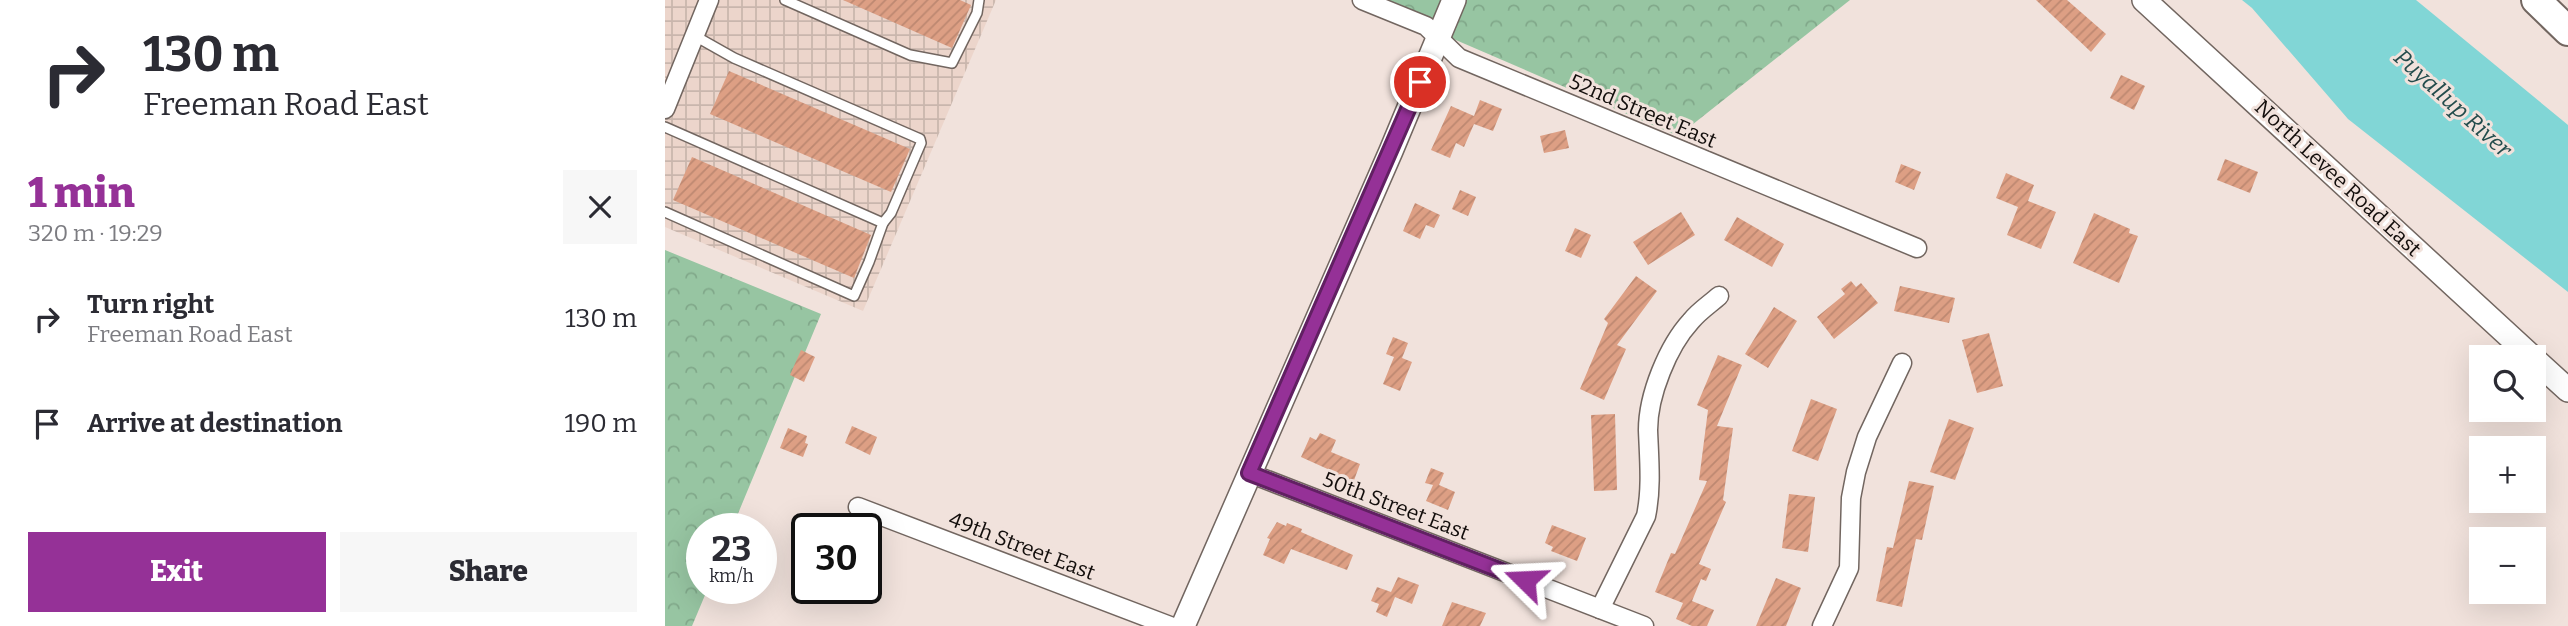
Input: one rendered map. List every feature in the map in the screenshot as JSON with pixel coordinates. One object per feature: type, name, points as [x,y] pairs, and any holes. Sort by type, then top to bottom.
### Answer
[{"type":"main road","points":[[2536,0],[2568,31]]},
{"type":"street","points":[[665,109],[709,0]]},
{"type":"street","name":"52nd Street East","points":[[1362,0],[1426,26],[1459,58],[1917,248]]},
{"type":"street","points":[[1183,626],[1454,0]]},
{"type":"street","name":"North Levee Road East","points":[[2144,0],[2519,345]]},
{"type":"street","points":[[1600,609],[1646,516],[1650,500],[1649,412],[1658,380],[1676,342],[1691,320],[1719,296]]},
{"type":"street","points":[[1822,626],[1849,568],[1851,498],[1856,472],[1867,437],[1902,363]]},
{"type":"street","name":"North Levee Road East","points":[[2546,370],[2568,390]]},
{"type":"street","name":"50th Street East","points":[[1249,473],[1644,626]]},
{"type":"street","name":"49th Street East","points":[[859,507],[1170,626]]},
{"type":"lane","points":[[785,0],[910,55],[953,63],[977,13],[979,0]]},
{"type":"lane","points":[[665,212],[854,296],[883,223],[891,213],[922,143],[920,139],[734,58],[695,36]]},
{"type":"lane","points":[[665,127],[883,223]]},
{"type":"shaded area","points":[[665,0],[996,0],[863,311],[665,227]]},
{"type":"green space","points":[[1363,0],[1850,0],[1678,136]]},
{"type":"green space","points":[[665,250],[821,314],[738,513],[686,513],[686,604],[701,604],[692,626],[665,626]]},
{"type":"water","name":"Puyallup River","points":[[2242,0],[2416,0],[2568,125],[2568,292],[2348,119],[2252,8]]},
{"type":"building","points":[[843,0],[960,0],[971,5],[952,48]]},
{"type":"building","points":[[2036,0],[2067,0],[2106,34],[2091,52]]},
{"type":"building","points":[[729,71],[910,149],[891,192],[710,114]]},
{"type":"building","points":[[2121,75],[2145,86],[2134,110],[2110,98]]},
{"type":"building","points":[[1480,100],[1502,109],[1493,131],[1474,124],[1464,147],[1456,143],[1450,158],[1431,150],[1451,106],[1474,116]]},
{"type":"building","points":[[1565,130],[1569,148],[1544,153],[1540,136]]},
{"type":"building","points":[[692,157],[871,235],[854,278],[673,200]]},
{"type":"building","points":[[2225,159],[2258,172],[2250,193],[2217,180]]},
{"type":"building","points":[[1901,164],[1921,172],[1914,190],[1895,182]]},
{"type":"building","points":[[2006,173],[2034,185],[2028,201],[2056,212],[2041,249],[2007,235],[2018,207],[1996,198]]},
{"type":"building","points":[[1460,190],[1476,197],[1468,216],[1452,209]]},
{"type":"building","points":[[1415,203],[1440,215],[1434,228],[1426,225],[1420,239],[1403,231]]},
{"type":"building","points":[[1681,212],[1695,235],[1648,265],[1633,242]]},
{"type":"building","points":[[2094,213],[2130,229],[2129,233],[2138,236],[2119,283],[2073,263]]},
{"type":"building","points":[[1737,217],[1784,244],[1772,267],[1724,240]]},
{"type":"building","points":[[1575,228],[1591,235],[1581,258],[1565,251]]},
{"type":"building","points":[[1636,276],[1657,291],[1617,345],[1626,349],[1604,400],[1580,389],[1608,323],[1604,319]]},
{"type":"building","points":[[1851,281],[1856,287],[1861,283],[1878,303],[1834,339],[1817,317],[1845,294],[1841,289]]},
{"type":"building","points":[[1900,286],[1955,298],[1949,323],[1894,311]]},
{"type":"building","points":[[1774,307],[1797,321],[1768,368],[1745,354]]},
{"type":"building","points":[[1989,333],[2003,386],[1977,393],[1962,340]]},
{"type":"building","points":[[1393,337],[1408,343],[1402,358],[1412,362],[1400,391],[1383,384],[1394,357],[1386,354]]},
{"type":"building","points":[[801,350],[815,357],[804,382],[790,375]]},
{"type":"building","points":[[1718,355],[1742,365],[1717,426],[1733,428],[1723,500],[1726,502],[1699,564],[1711,569],[1706,581],[1701,579],[1692,601],[1714,610],[1707,626],[1692,626],[1676,619],[1683,603],[1655,592],[1707,481],[1699,480],[1708,410],[1697,405]]},
{"type":"building","points":[[1811,399],[1837,409],[1818,461],[1792,451]]},
{"type":"building","points":[[1615,414],[1617,490],[1594,491],[1591,415]]},
{"type":"building","points":[[1949,419],[1974,428],[1955,480],[1930,472]]},
{"type":"building","points":[[852,426],[877,437],[870,455],[845,443]]},
{"type":"building","points":[[788,428],[807,436],[805,443],[808,444],[803,457],[780,448]]},
{"type":"building","points":[[1320,433],[1336,440],[1331,452],[1360,464],[1353,483],[1301,457],[1310,437],[1316,440]]},
{"type":"building","points":[[1431,468],[1444,473],[1439,485],[1455,492],[1448,510],[1426,501],[1433,485],[1425,483]]},
{"type":"building","points":[[1909,481],[1934,486],[1922,540],[1916,539],[1902,607],[1876,601],[1887,547],[1893,548]]},
{"type":"building","points":[[1789,494],[1815,497],[1808,552],[1782,548]]},
{"type":"building","points":[[1277,522],[1302,529],[1301,532],[1353,555],[1347,570],[1291,549],[1284,564],[1263,555],[1270,539],[1267,538]]},
{"type":"building","points":[[1552,525],[1586,538],[1577,561],[1551,551],[1553,547],[1545,543]]},
{"type":"building","points":[[1398,577],[1419,585],[1412,604],[1395,597],[1387,617],[1376,612],[1379,604],[1371,601],[1377,587],[1391,592]]},
{"type":"building","points":[[1776,578],[1801,588],[1786,626],[1756,626]]},
{"type":"building","points":[[1452,602],[1486,613],[1480,626],[1442,626]]},
{"type":"route","points":[[1420,82],[1249,473],[1525,580]]}]
